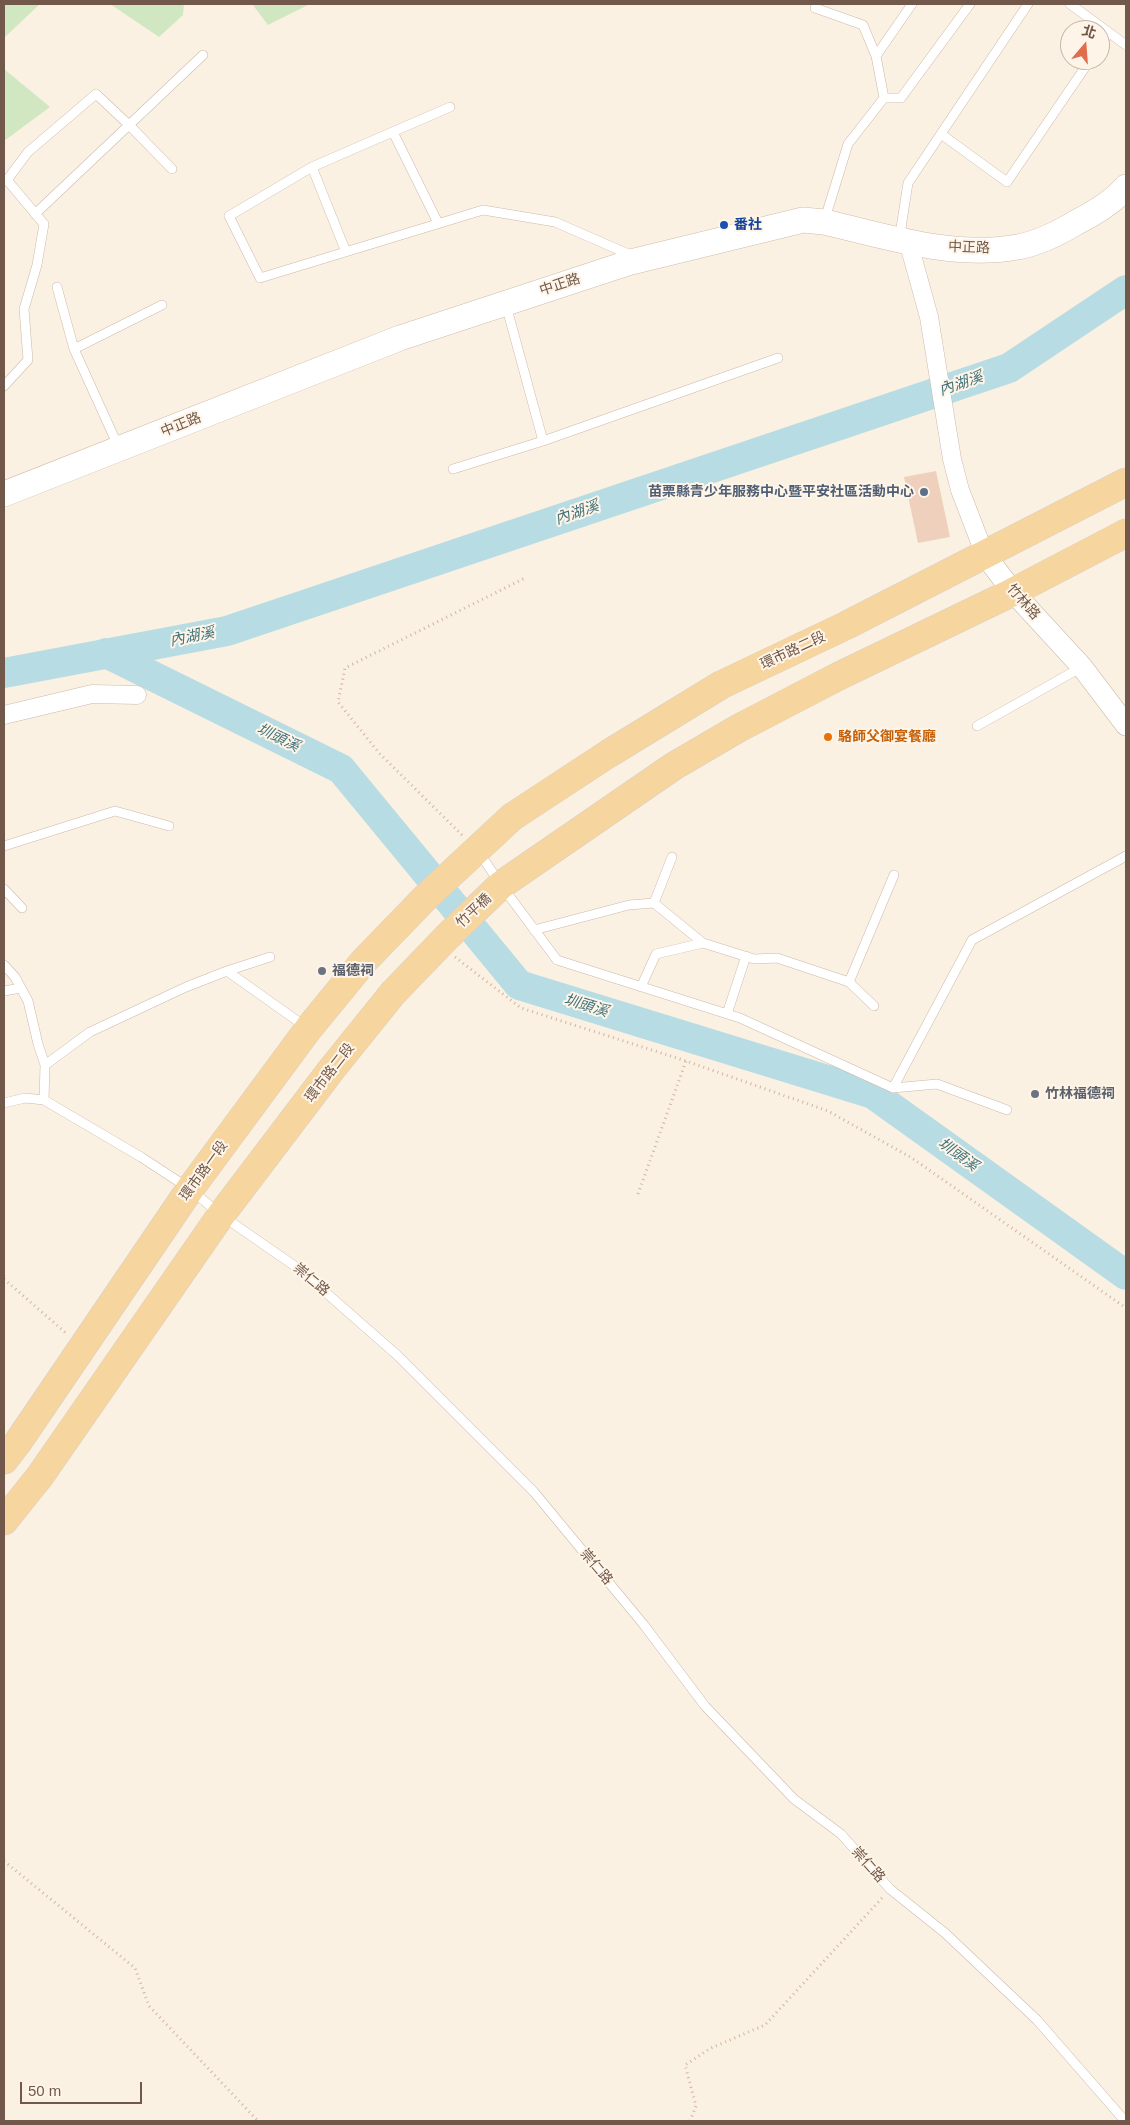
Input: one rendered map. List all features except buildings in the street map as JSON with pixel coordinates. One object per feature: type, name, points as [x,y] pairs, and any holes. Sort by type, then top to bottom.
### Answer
[{"type":"main road","name":"中正路","points":[[4,494],[120,450],[400,338],[506,302],[642,260],[802,220],[824,222],[908,242],[950,249],[989,250],[1018,247],[1056,234],[1091,215],[1120,194],[1126,187]]},
{"type":"main road","name":"環市路二段","points":[[476,849],[512,817],[608,754],[722,685],[847,625],[1126,482]]},
{"type":"main road","points":[[501,885],[674,766],[731,733],[839,676],[1013,592],[1126,533]]},
{"type":"main road","name":"環市路一段","points":[[4,1460],[83,1348],[190,1189],[309,1028],[364,961],[476,849]]},
{"type":"main road","name":"竹平橋","points":[[443,940],[501,885]]},
{"type":"main road","name":"環市路二段","points":[[221,1215],[393,993],[443,940]]},
{"type":"main road","points":[[4,1521],[40,1476],[221,1215]]},
{"type":"street","name":"竹林路","points":[[908,242],[928,318],[952,459],[960,490],[986,555],[1013,592],[1082,667],[1126,725]]},
{"type":"street","points":[[4,715],[92,694],[137,695]]},
{"type":"lane","points":[[876,56],[912,4]]},
{"type":"lane","points":[[884,98],[901,98],[970,4]]},
{"type":"lane","points":[[908,242],[901,228],[908,183],[1028,4]]},
{"type":"lane","points":[[1070,4],[1090,20]]},
{"type":"lane","points":[[815,8],[863,25],[876,56],[884,98],[848,144],[824,222]]},
{"type":"lane","points":[[1110,35],[1126,45]]},
{"type":"lane","points":[[35,214],[203,55]]},
{"type":"lane","points":[[940,134],[1007,182],[1083,70]]},
{"type":"lane","points":[[4,386],[28,360],[24,309],[38,265],[44,224],[5,181],[28,152],[96,94],[172,169]]},
{"type":"lane","points":[[450,107],[312,167],[230,216],[260,278],[483,210],[556,222],[642,260]]},
{"type":"lane","points":[[393,132],[438,223]]},
{"type":"lane","points":[[312,167],[346,252]]},
{"type":"lane","points":[[57,287],[74,349],[120,450]]},
{"type":"lane","points":[[506,302],[543,441]]},
{"type":"lane","points":[[74,349],[162,305]]},
{"type":"lane","points":[[453,469],[543,441],[778,358]]},
{"type":"lane","points":[[977,726],[1082,667]]},
{"type":"lane","points":[[4,846],[115,812],[169,826]]},
{"type":"lane","points":[[476,849],[557,960],[740,1018],[893,1088],[937,1084],[1007,1110]]},
{"type":"lane","points":[[893,1088],[972,940],[1126,856]]},
{"type":"lane","points":[[654,903],[672,857]]},
{"type":"lane","points":[[849,982],[894,875]]},
{"type":"lane","points":[[4,889],[22,908]]},
{"type":"lane","points":[[534,930],[629,905],[654,903],[703,943],[754,959],[777,958],[849,982],[874,1006]]},
{"type":"lane","points":[[641,987],[656,954],[703,943]]},
{"type":"lane","points":[[727,1014],[746,956]]},
{"type":"lane","points":[[45,1065],[90,1032],[186,987],[270,957]]},
{"type":"lane","points":[[4,965],[15,977],[28,1001],[45,1065],[44,1100]]},
{"type":"lane","points":[[227,971],[309,1028]]},
{"type":"lane","points":[[4,991],[21,988]]},
{"type":"lane","name":"崇仁路","points":[[4,1103],[25,1098],[44,1100],[141,1157],[190,1189],[221,1215],[299,1269],[398,1355],[534,1492],[644,1625],[705,1706],[794,1799],[841,1834],[890,1889],[945,1934],[1037,2020],[1125,2121]]},
{"type":"path","points":[[476,849],[379,753],[338,702],[345,668],[525,578]]},
{"type":"path","points":[[443,940],[521,1008],[686,1061],[828,1112],[912,1158],[1126,1308]]},
{"type":"path","points":[[638,1194],[686,1061]]},
{"type":"path","points":[[4,1279],[83,1348]]},
{"type":"path","points":[[4,1860],[135,1968],[149,2006],[258,2121]]},
{"type":"path","points":[[690,2121],[696,2106],[685,2066],[711,2048],[765,2025],[890,1889]]},
{"type":"green space","points":[[4,4],[40,4],[4,38]]},
{"type":"green space","points":[[110,4],[184,4],[183,15],[159,37]]},
{"type":"green space","points":[[252,4],[310,4],[268,25]]},
{"type":"green space","points":[[4,69],[50,107],[4,141]]},
{"type":"waterway","name":"內湖溪","points":[[4,673],[227,631],[1009,368],[1126,290]]},
{"type":"waterway","name":"圳頭溪","points":[[106,653],[341,769],[519,985],[873,1094],[1126,1275]]},
{"type":"place","name":"番社","points":[[724,225]]},
{"type":"place","name":"苗栗縣青少年服務中心暨平安社區活動中心","points":[[924,492]]},
{"type":"place","name":"駱師父御宴餐廳","points":[[828,737]]},
{"type":"place","name":"福德祠","points":[[322,971]]},
{"type":"place","name":"竹林福德祠","points":[[1035,1094]]}]
